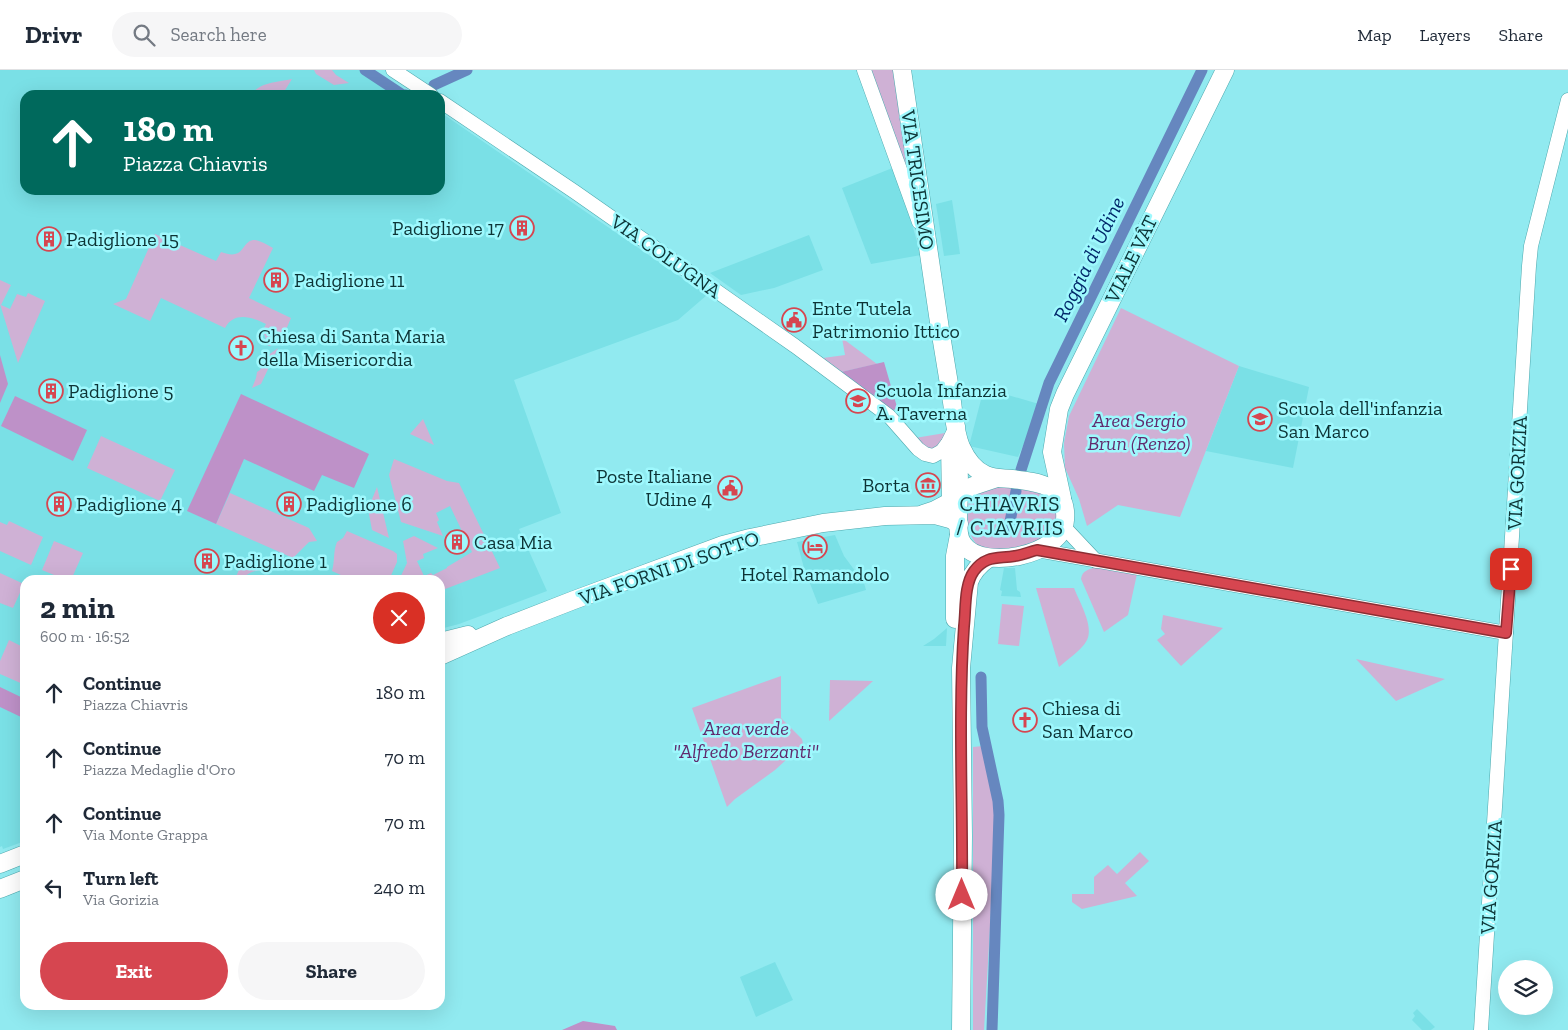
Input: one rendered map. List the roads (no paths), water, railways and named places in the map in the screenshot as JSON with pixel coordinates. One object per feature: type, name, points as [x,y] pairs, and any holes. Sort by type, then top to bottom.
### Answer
[{"type":"main road","name":"VIA TRICESIMO","points":[[902,70],[927,245],[956,426]]},
{"type":"main road","name":"VIALE VÂT","points":[[1062,498],[1052,452],[1057,418],[1065,394],[1225,70]]},
{"type":"main road","points":[[956,426],[960,444],[969,461],[982,474],[997,478],[1030,481],[1052,488],[1062,498],[1065,512],[1064,527],[1056,539],[1037,550],[1013,556],[990,558],[980,556],[967,549],[962,542],[954,499],[956,426]]},
{"type":"main road","name":"VIALE VÂT","points":[[1030,481],[1042,468],[1052,452]]},
{"type":"main road","points":[[954,499],[973,486],[997,478]]},
{"type":"main road","name":"VIA FORNI DI SOTTO","points":[[923,514],[954,499]]},
{"type":"main road","name":"VIA FORNI DI SOTTO","points":[[445,654],[507,626],[723,545],[767,534],[870,517],[923,514],[942,516],[959,529]]},
{"type":"main road","points":[[959,529],[955,556],[960,615],[961,668],[963,836],[961,1030]]},
{"type":"main road","points":[[960,615],[970,577],[981,563],[990,558]]},
{"type":"main road","name":"VIA FORNI DI SOTTO","points":[[445,641],[507,626]]},
{"type":"main road","points":[[0,864],[20,856]]},
{"type":"main road","points":[[0,889],[20,881]]},
{"type":"street","points":[[393,70],[423,90]]},
{"type":"street","points":[[864,70],[927,245]]},
{"type":"street","name":"VIA GORIZIA","points":[[1481,1030],[1529,266],[1531,246],[1568,100]]},
{"type":"street","name":"VIA COLUGNA","points":[[445,104],[575,192],[795,346],[889,416],[918,449],[925,454],[933,456],[940,453],[948,443]]},
{"type":"street","points":[[954,499],[948,443],[956,426]]},
{"type":"street","points":[[1064,527],[1096,561]]},
{"type":"street","points":[[1037,550],[1506,633]]},
{"type":"waterway","points":[[365,70],[395,90]]},
{"type":"waterway","points":[[434,85],[467,70]]},
{"type":"waterway","name":"Roggia di Udine","points":[[1021,470],[1049,383],[1202,70]]},
{"type":"waterway","name":"Roggia di Udine","points":[[1009,527],[1016,491]]},
{"type":"waterway","name":"Roggia di Udine","points":[[981,677],[982,727],[998,801],[999,815],[992,1030]]},
{"type":"place","name":"Padiglione 17","points":[[522,228]]},
{"type":"place","name":"Padiglione 15","points":[[49,239]]},
{"type":"place","name":"Padiglione 11","points":[[276,280]]},
{"type":"place","name":"Ente Tutela Patrimonio Ittico","points":[[794,320]]},
{"type":"place","name":"Chiesa di Santa Maria della Misericordia","points":[[241,348]]},
{"type":"place","name":"Padiglione 5","points":[[51,391]]},
{"type":"place","name":"Scuola Infanzia A. Taverna","points":[[858,401]]},
{"type":"place","name":"Scuola dell'infanzia San Marco","points":[[1260,419]]},
{"type":"place","name":"Borta","points":[[928,485]]},
{"type":"place","name":"Poste Italiane Udine 4","points":[[730,488]]},
{"type":"place","name":"Padiglione 4","points":[[59,504]]},
{"type":"place","name":"Padiglione 6","points":[[289,504]]},
{"type":"place","name":"Casa Mia","points":[[457,542]]},
{"type":"place","name":"Hotel Ramandolo","points":[[815,547]]},
{"type":"place","name":"Padiglione 1","points":[[207,561]]},
{"type":"place","name":"Chiesa di San Marco","points":[[1025,720]]},
{"type":"district","name":"CHIAVRIS / CJAVRIIS","points":[[1010,516]]},
{"type":"park label","name":"Area Sergio Brun (Renzo)","points":[[1139,432]]},
{"type":"park label","name":"Area verde \"Alfredo Berzanti\"","points":[[746,740]]}]
